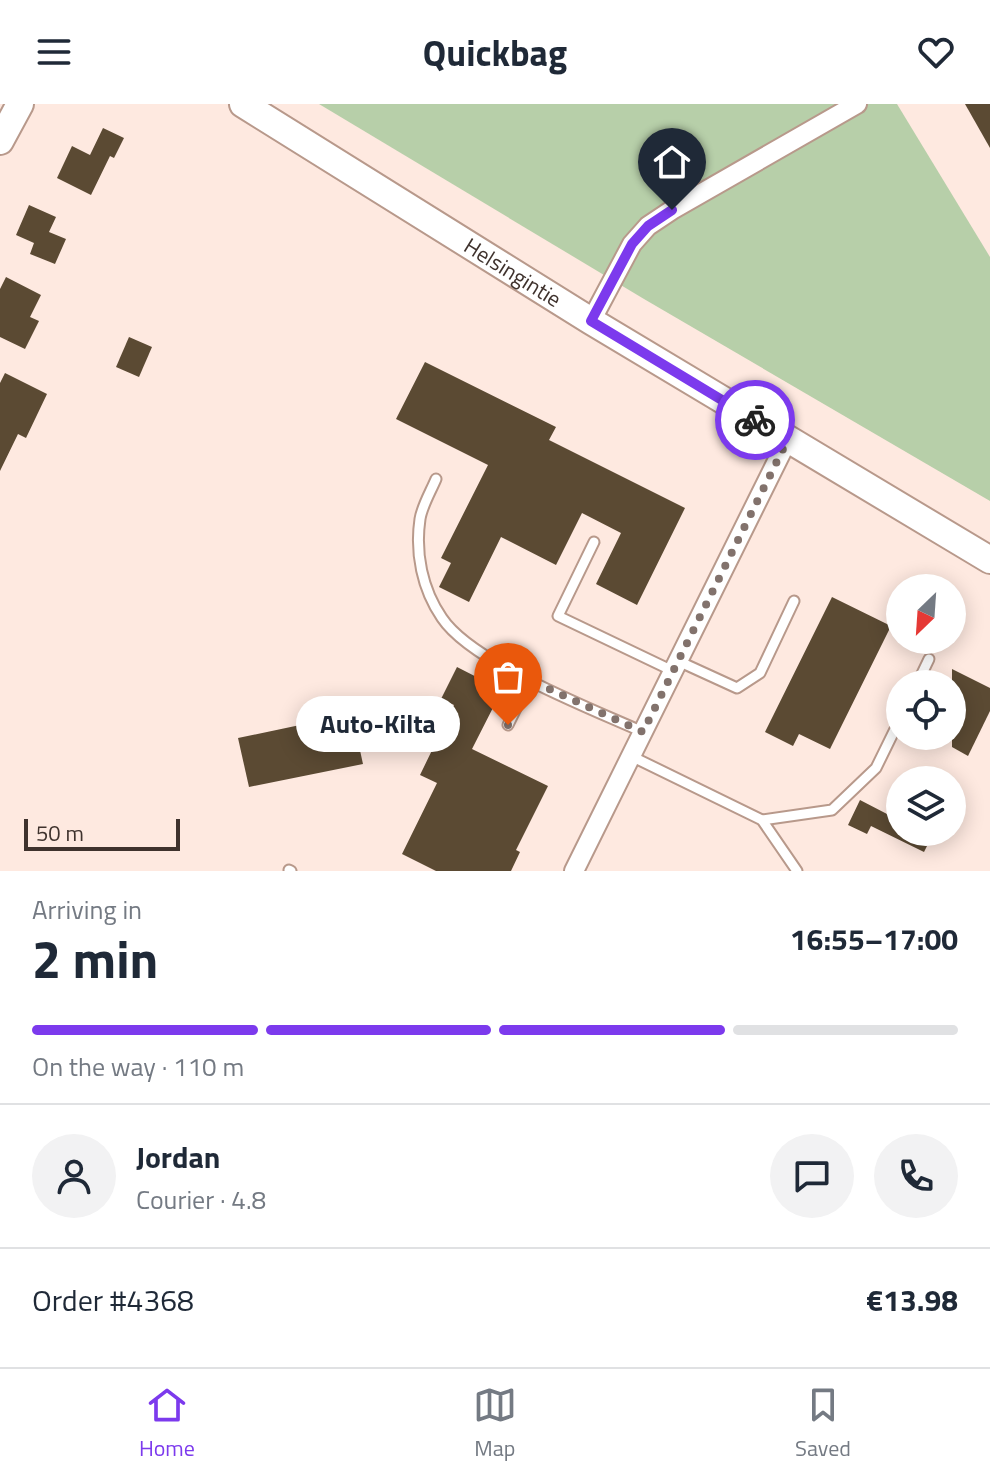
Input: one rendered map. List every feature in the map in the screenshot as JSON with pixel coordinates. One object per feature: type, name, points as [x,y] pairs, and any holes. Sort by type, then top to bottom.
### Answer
[{"type":"main road","points":[[0,141],[20,104]]},
{"type":"main road","name":"Helsingintie","points":[[243,104],[591,321],[990,560]]},
{"type":"street","points":[[591,321],[632,244],[648,226],[857,104]]},
{"type":"street","points":[[574,871],[788,439]]},
{"type":"lane","points":[[436,479],[420,517],[419,570],[442,619],[475,649],[530,680],[643,732]]},
{"type":"lane","points":[[594,542],[558,616],[675,666],[737,688],[760,673],[794,601]]},
{"type":"lane","points":[[924,670],[929,659]]},
{"type":"lane","points":[[508,725],[530,680]]},
{"type":"lane","points":[[762,820],[832,810],[876,768],[886,748]]},
{"type":"lane","points":[[631,756],[762,820],[797,871]]},
{"type":"green space","points":[[319,104],[897,104],[990,257],[990,501],[644,299]]},
{"type":"building","points":[[965,104],[990,104],[990,148]]},
{"type":"building","points":[[103,128],[124,138],[114,158],[110,156],[91,195],[57,178],[72,146],[90,155]]},
{"type":"building","points":[[29,205],[56,217],[49,232],[66,239],[55,264],[30,254],[34,243],[16,235]]},
{"type":"building","points":[[6,277],[41,295],[30,317],[39,321],[25,349],[0,337],[0,289]]},
{"type":"building","points":[[129,337],[152,347],[139,377],[116,367]]},
{"type":"building","points":[[425,362],[556,427],[549,440],[685,508],[637,605],[596,584],[621,533],[582,513],[556,565],[501,537],[469,602],[439,587],[451,563],[441,558],[488,465],[396,419]]},
{"type":"building","points":[[5,373],[47,394],[26,438],[18,434],[0,471],[0,383]]},
{"type":"building","points":[[832,597],[886,624],[886,636],[830,749],[799,734],[793,746],[765,732]]},
{"type":"building","points":[[457,667],[502,690],[472,749],[548,786],[516,850],[520,852],[511,871],[436,871],[402,854],[437,783],[420,775],[454,705],[441,699]]},
{"type":"building","points":[[966,676],[990,688],[990,711],[968,756],[957,750],[966,750]]},
{"type":"building","points":[[352,714],[363,764],[249,787],[238,738]]},
{"type":"building","points":[[860,800],[886,813],[886,833],[871,826],[867,834],[848,825]]},
{"type":"building","points":[[912,846],[927,846],[924,852]]},
{"type":"way so far","points":[[508,725],[530,680],[643,732],[788,439],[755,420]]},
{"type":"place","name":"Auto-Kilta","points":[[508,725]]},
{"type":"route","points":[[672,210],[648,226],[632,244],[591,321],[755,420]]}]
